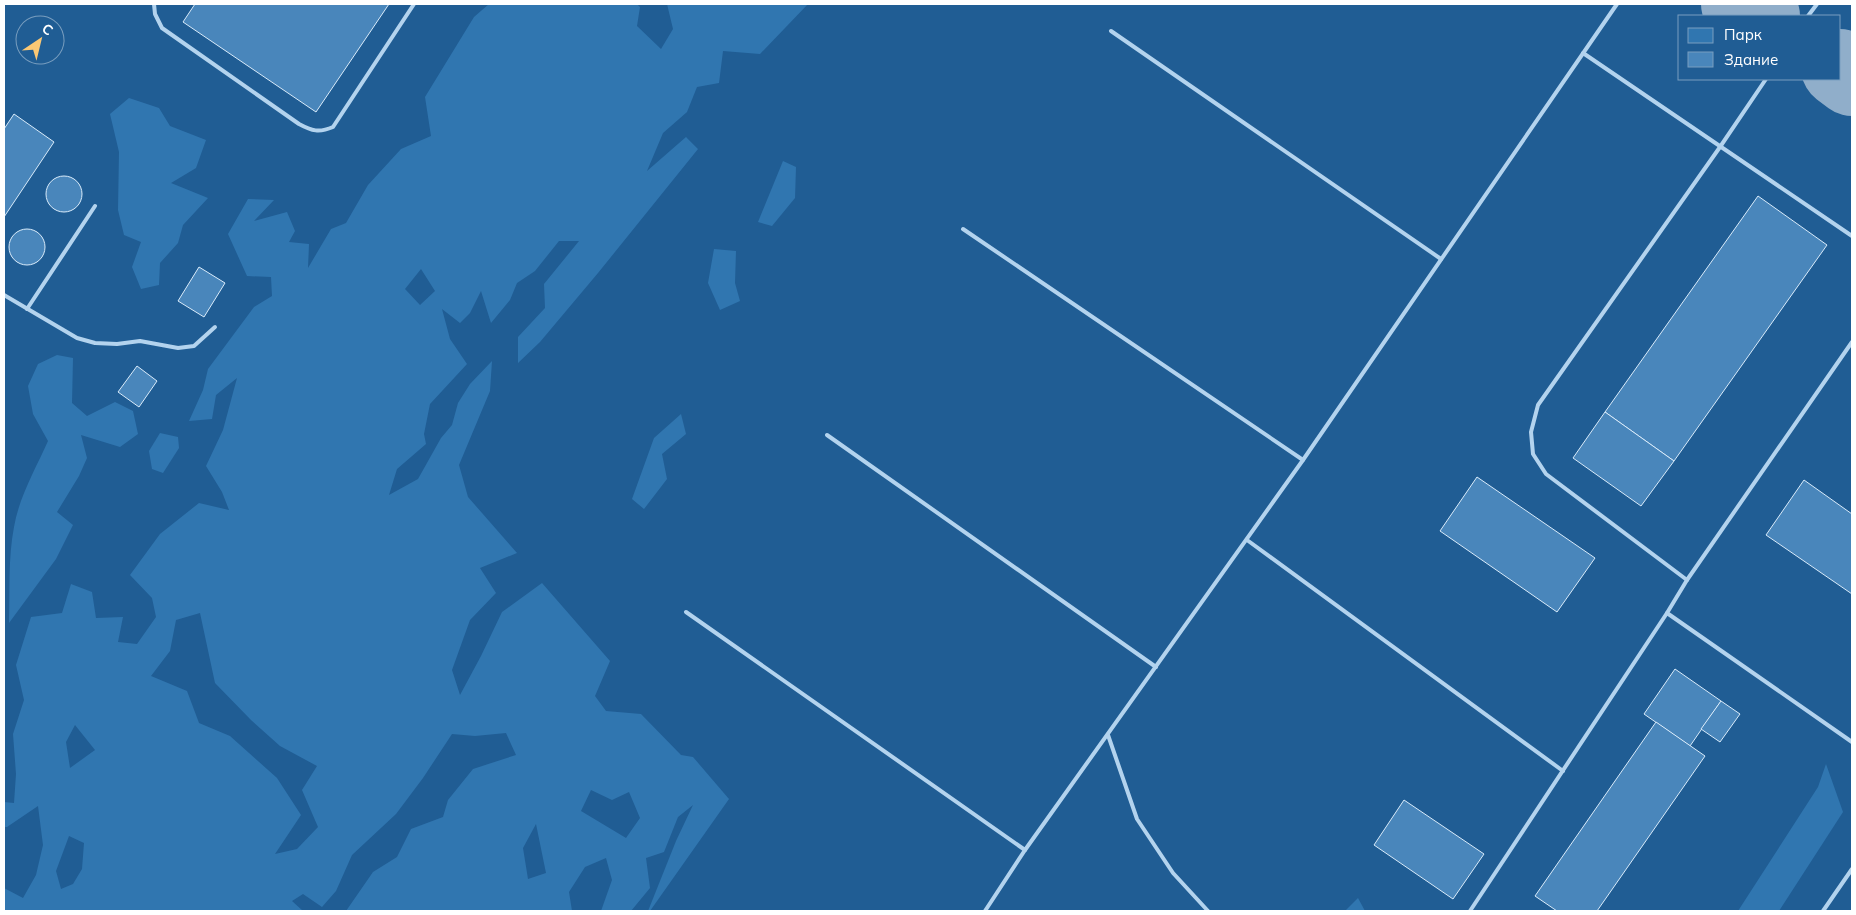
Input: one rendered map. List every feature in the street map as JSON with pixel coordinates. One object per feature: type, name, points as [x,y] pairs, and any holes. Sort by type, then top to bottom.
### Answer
[{"type":"lane","points":[[154,4],[154,14],[162,28],[299,124],[311,131],[322,132],[333,127],[414,4]]},
{"type":"lane","points":[[985,911],[1025,850],[1303,460],[1617,4]]},
{"type":"lane","points":[[1809,15],[1817,4]]},
{"type":"lane","points":[[1111,31],[1441,259]]},
{"type":"lane","points":[[1583,53],[1852,236]]},
{"type":"lane","points":[[1686,580],[1546,474],[1533,454],[1530,432],[1538,405],[1765,80]]},
{"type":"lane","points":[[27,309],[95,206]]},
{"type":"lane","points":[[963,229],[1303,460]]},
{"type":"lane","points":[[4,295],[77,338],[96,343],[116,344],[140,340],[178,348],[194,346],[214,328]]},
{"type":"lane","points":[[1470,911],[1667,613],[1686,580],[1852,342]]},
{"type":"lane","points":[[827,435],[1156,667]]},
{"type":"lane","points":[[1246,540],[1563,770]]},
{"type":"lane","points":[[686,612],[1025,850]]},
{"type":"lane","points":[[1667,613],[1852,742]]},
{"type":"lane","points":[[1108,734],[1136,819],[1173,873],[1208,911]]},
{"type":"lane","points":[[1823,911],[1852,869]]},
{"type":"green space","points":[[489,4],[637,4],[640,7],[637,26],[661,49],[673,29],[667,4],[808,4],[760,54],[723,51],[719,83],[697,87],[687,112],[663,133],[647,171],[686,137],[698,149],[540,342],[518,363],[518,337],[545,308],[544,284],[579,241],[559,241],[535,271],[517,283],[510,300],[491,323],[481,291],[470,313],[460,323],[442,309],[450,339],[467,364],[430,404],[424,434],[426,444],[397,469],[389,495],[418,479],[441,438],[452,425],[458,403],[470,384],[492,361],[490,391],[459,465],[468,497],[517,553],[480,568],[496,593],[470,620],[452,670],[460,695],[502,612],[542,583],[610,661],[595,696],[606,711],[641,714],[681,755],[693,757],[729,799],[650,911],[648,911],[676,841],[693,805],[678,817],[664,852],[646,858],[650,888],[631,911],[601,911],[612,880],[606,858],[585,867],[569,892],[572,911],[346,911],[373,872],[397,857],[411,829],[443,817],[448,800],[473,769],[516,755],[506,733],[475,736],[452,734],[396,814],[352,855],[336,891],[322,907],[303,894],[292,901],[303,911],[4,911],[4,888],[23,898],[36,875],[43,845],[38,806],[7,827],[4,827],[4,802],[14,803],[16,774],[13,734],[24,700],[16,665],[31,617],[62,613],[71,584],[92,592],[96,618],[123,617],[118,642],[137,644],[156,617],[152,598],[130,575],[160,534],[199,503],[229,510],[222,492],[206,466],[223,430],[237,378],[216,395],[212,419],[189,421],[203,390],[208,369],[254,307],[272,296],[271,277],[247,276],[228,234],[248,199],[274,200],[254,221],[287,212],[295,231],[289,242],[309,244],[308,268],[331,229],[346,223],[368,185],[401,149],[431,136],[425,97],[474,17]],"holes":[[[421,269],[435,291],[420,305],[405,289]],[[200,613],[215,683],[251,720],[280,746],[317,766],[302,790],[318,827],[297,849],[275,854],[301,815],[277,778],[230,736],[199,723],[187,691],[151,676],[170,651],[176,620]],[[75,725],[95,750],[70,768],[66,742]],[[591,790],[612,800],[629,792],[640,818],[626,838],[581,811]],[[536,824],[546,873],[528,879],[523,848]],[[69,836],[84,843],[82,869],[73,884],[61,889],[56,871]]]},
{"type":"green space","points":[[129,98],[159,108],[170,126],[206,140],[196,168],[171,183],[208,198],[183,225],[178,243],[160,263],[159,285],[141,289],[132,267],[141,242],[124,235],[118,210],[119,152],[110,114]]},
{"type":"green space","points":[[783,161],[796,167],[795,198],[772,226],[758,222]]},
{"type":"green space","points":[[714,249],[736,251],[735,283],[740,301],[720,310],[708,283]]},
{"type":"green space","points":[[57,355],[73,358],[72,403],[87,416],[115,402],[133,411],[138,434],[120,447],[81,435],[87,458],[79,476],[57,512],[73,525],[56,559],[9,623],[10,563],[16,516],[48,441],[33,414],[28,386],[38,364]]},
{"type":"green space","points":[[681,414],[686,434],[662,454],[667,479],[644,509],[632,499],[654,438]]},
{"type":"green space","points":[[160,433],[178,437],[179,448],[163,473],[152,469],[149,451]]},
{"type":"green space","points":[[1826,764],[1843,812],[1779,911],[1738,911],[1818,787]]},
{"type":"green space","points":[[1358,898],[1365,911],[1345,911]]},
{"type":"building","points":[[195,4],[389,4],[316,112],[183,22]]},
{"type":"building","points":[[14,114],[54,142],[4,217],[4,129]]},
{"type":"building","points":[[64,176],[71,177],[77,181],[81,187],[81,201],[77,207],[71,211],[64,212],[57,211],[51,207],[47,201],[46,194],[47,187],[51,181],[57,177]]},
{"type":"building","points":[[1758,196],[1827,245],[1674,461],[1605,412]]},
{"type":"building","points":[[27,229],[34,230],[40,234],[44,240],[44,254],[40,260],[34,264],[27,265],[20,264],[14,260],[10,254],[9,247],[10,240],[14,234],[20,230]]},
{"type":"building","points":[[199,267],[225,283],[204,317],[178,301]]},
{"type":"building","points":[[137,366],[157,381],[139,407],[118,392]]},
{"type":"building","points":[[1605,412],[1674,461],[1641,506],[1573,458]]},
{"type":"building","points":[[1477,477],[1595,558],[1557,612],[1440,531]]},
{"type":"building","points":[[1804,480],[1852,514],[1852,594],[1766,535]]},
{"type":"building","points":[[1675,669],[1721,701],[1690,746],[1644,714]]},
{"type":"building","points":[[1721,701],[1740,714],[1720,742],[1701,729]]},
{"type":"building","points":[[1656,722],[1705,756],[1597,911],[1557,911],[1535,896]]},
{"type":"building","points":[[1404,800],[1484,854],[1453,899],[1374,845]]},
{"type":"taxiway","points":[[1740,4],[1759,15]]},
{"type":"taxiway","points":[[1841,69],[1852,77]]}]
